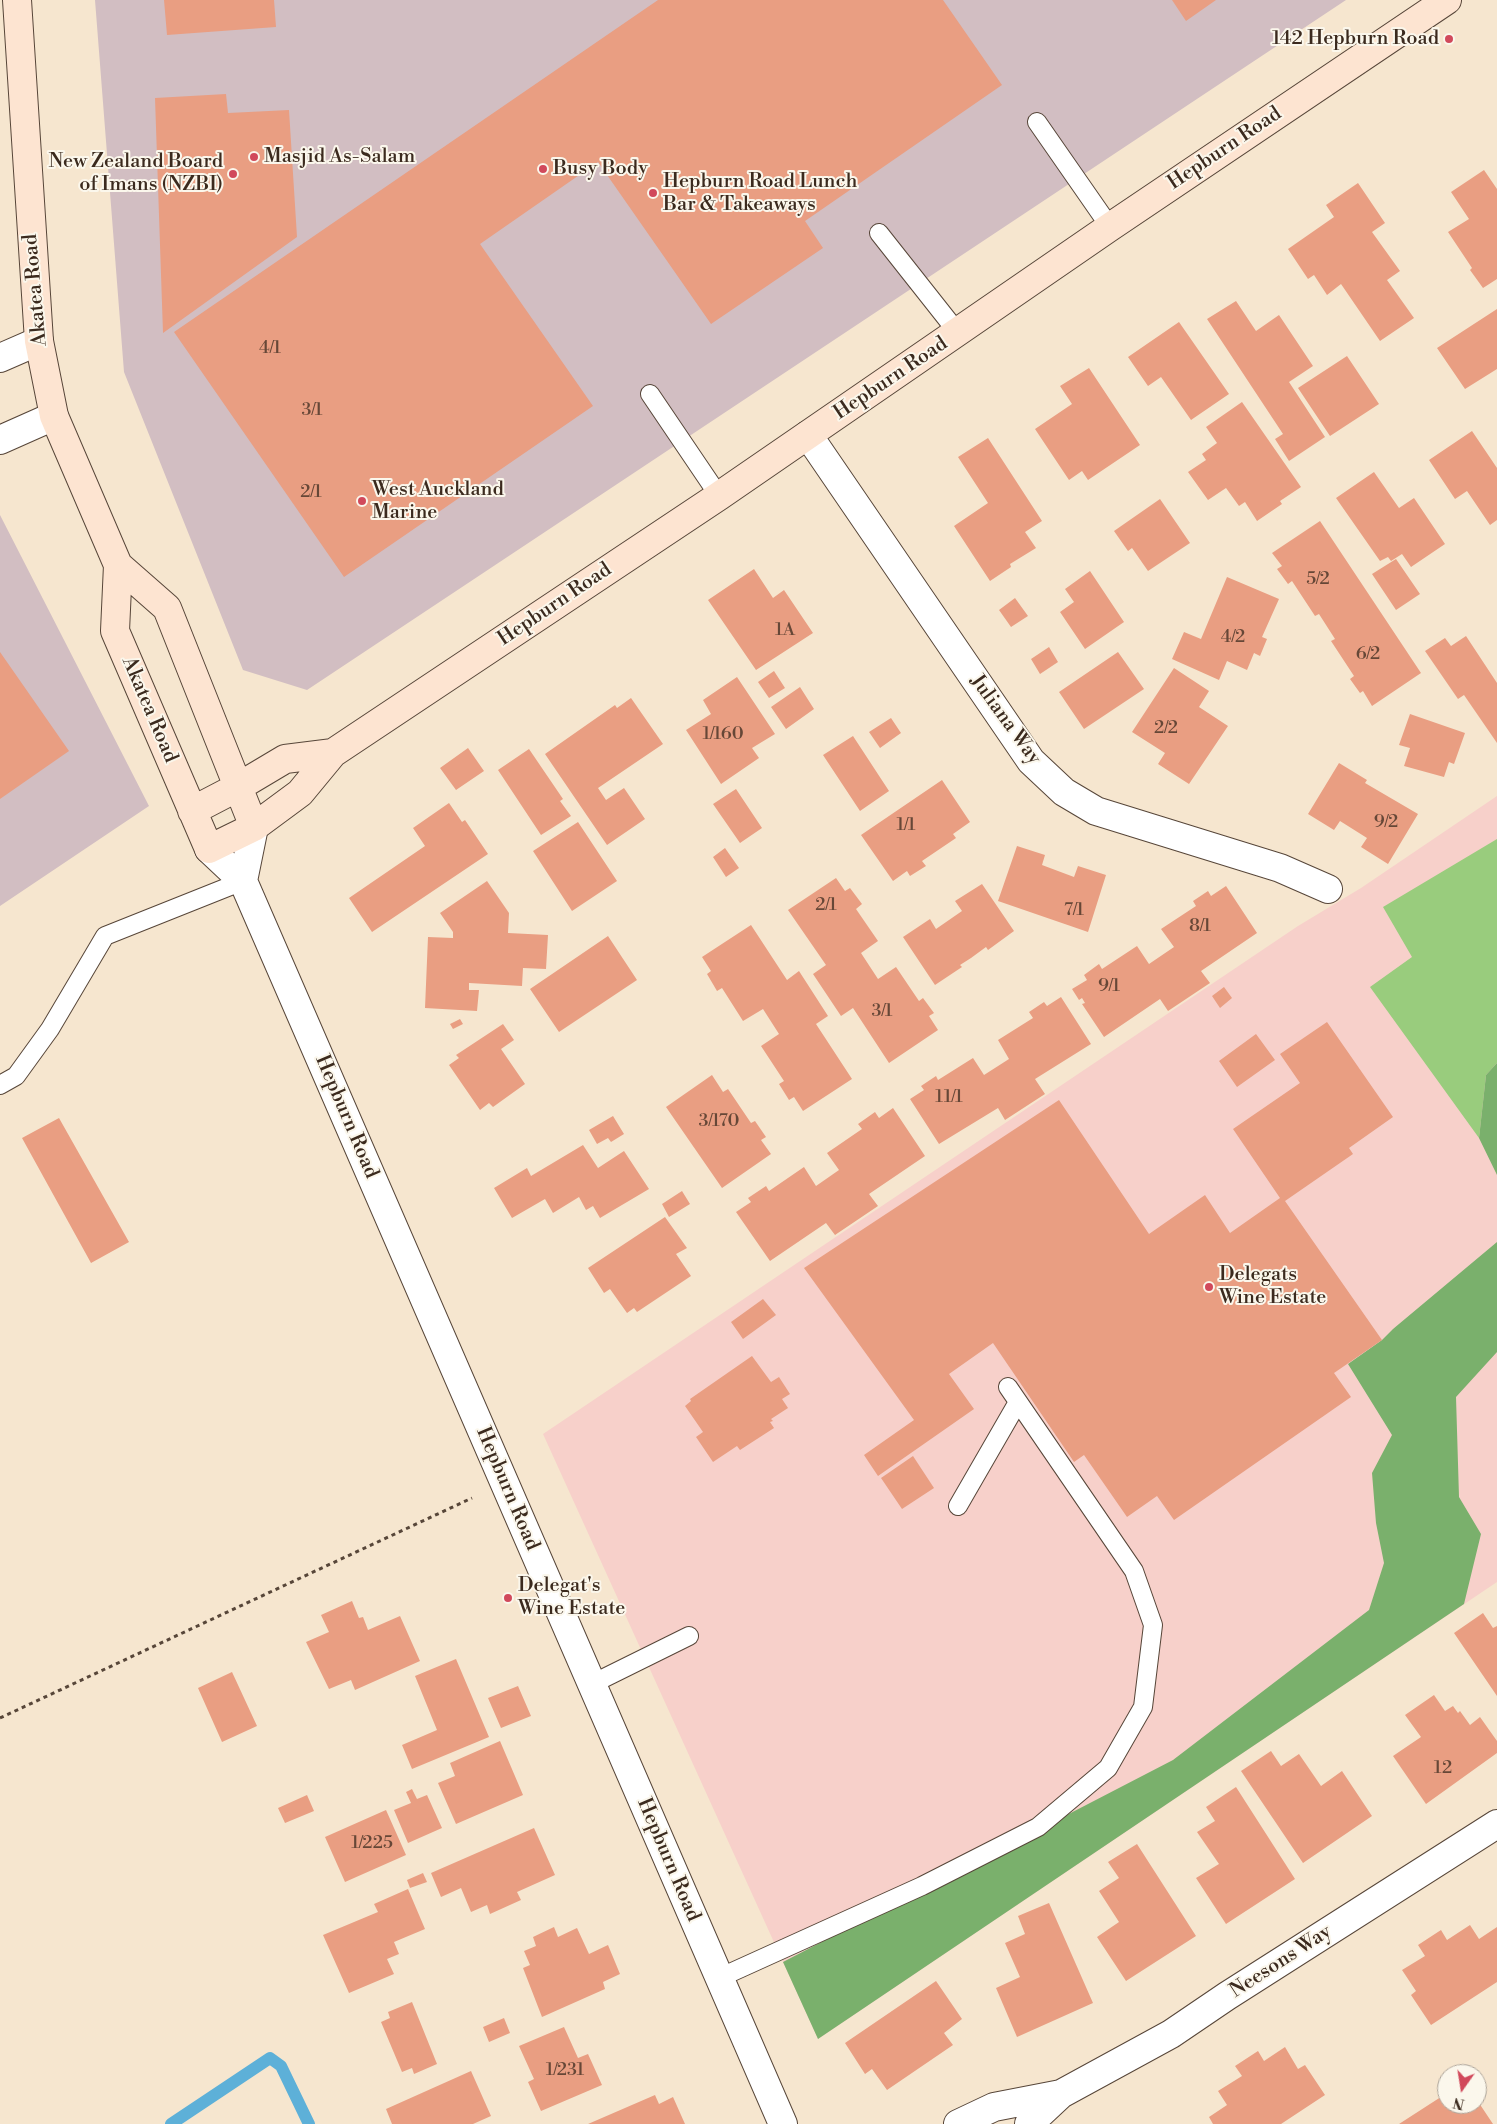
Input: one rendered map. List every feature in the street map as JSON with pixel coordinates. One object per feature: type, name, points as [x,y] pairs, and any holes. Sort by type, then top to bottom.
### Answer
[{"type":"main road","name":"Akatea Road","points":[[17,0],[39,341],[54,416],[118,565],[167,608],[254,827]]},
{"type":"main road","name":"Hepburn Road","points":[[209,849],[254,827],[300,793],[333,754],[720,496],[1110,227],[1447,0]]},
{"type":"main road","name":"Akatea Road","points":[[118,565],[115,631],[209,849]]},
{"type":"main road","name":"Hepburn Road","points":[[192,811],[238,787],[285,759],[333,754]]},
{"type":"street","points":[[0,358],[39,341]]},
{"type":"street","points":[[0,440],[54,416]]},
{"type":"street","name":"Juliana Way","points":[[808,435],[1031,761],[1064,792],[1096,811],[1280,868],[1328,889]]},
{"type":"street","points":[[243,881],[254,827]]},
{"type":"street","name":"Hepburn Road","points":[[209,849],[243,881],[783,2124]]},
{"type":"street","name":"Neesons Way","points":[[1030,2124],[1061,2094],[1171,2034],[1227,1996],[1497,1824]]},
{"type":"street","name":"Neesons Way","points":[[958,2124],[994,2106],[1061,2094]]},
{"type":"lane","points":[[1037,122],[1110,227]]},
{"type":"lane","points":[[879,233],[958,333]]},
{"type":"lane","points":[[650,394],[720,496]]},
{"type":"lane","points":[[0,1086],[16,1076],[50,1029],[105,936],[243,881]]},
{"type":"lane","points":[[720,1978],[922,1886],[1038,1827],[1108,1768],[1143,1707],[1153,1625],[1134,1572],[1008,1387]]},
{"type":"lane","points":[[958,1506],[1018,1402]]},
{"type":"lane","points":[[592,1684],[689,1636]]},
{"type":"path","points":[[0,1718],[504,1483]]},
{"type":"shaded area","points":[[95,0],[1346,0],[307,690],[243,670],[124,372]]},
{"type":"shaded area","points":[[0,515],[149,806],[0,906]]},
{"type":"shaded area","points":[[1497,796],[1497,1582],[818,2039],[543,1434],[1298,926],[1361,888]]},
{"type":"green space","points":[[1497,839],[1497,1063],[1486,1075],[1479,1138],[1370,987],[1412,957],[1383,907]]},
{"type":"green space","points":[[1497,1063],[1497,1175],[1479,1138],[1486,1075]]},
{"type":"green space","points":[[1497,1242],[1497,1352],[1456,1397],[1459,1497],[1481,1534],[1464,1604],[818,2039],[783,1962],[1173,1760],[1369,1610],[1384,1563],[1376,1523],[1372,1473],[1392,1435],[1348,1364],[1382,1340]]},
{"type":"building","points":[[164,0],[274,0],[276,27],[167,35]]},
{"type":"building","points":[[658,0],[943,0],[1002,85],[805,221],[823,248],[711,324],[598,162],[480,244],[593,406],[344,577],[174,332]]},
{"type":"building","points":[[1172,0],[1216,0],[1186,21]]},
{"type":"building","points":[[226,94],[228,113],[289,110],[297,237],[163,333],[155,98]]},
{"type":"building","points":[[1484,170],[1497,189],[1497,279],[1483,288],[1448,232],[1469,219],[1451,192]]},
{"type":"building","points":[[1358,183],[1385,223],[1372,232],[1400,271],[1387,280],[1414,318],[1380,341],[1341,284],[1327,295],[1314,275],[1308,279],[1288,249],[1334,217],[1326,205]]},
{"type":"building","points":[[1236,301],[1256,331],[1279,315],[1313,366],[1289,382],[1325,437],[1289,461],[1275,439],[1283,434],[1207,319]]},
{"type":"building","points":[[1497,309],[1497,369],[1465,389],[1437,348]]},
{"type":"building","points":[[1179,322],[1229,394],[1191,420],[1161,377],[1148,386],[1128,357]]},
{"type":"building","points":[[1347,356],[1379,404],[1330,436],[1298,388]]},
{"type":"building","points":[[1089,368],[1140,445],[1088,480],[1082,471],[1069,480],[1035,429],[1072,404],[1060,386]]},
{"type":"building","points":[[1242,402],[1301,487],[1280,501],[1282,504],[1257,521],[1245,502],[1239,506],[1226,488],[1208,500],[1188,472],[1206,460],[1202,454],[1217,443],[1206,427]]},
{"type":"building","points":[[1472,431],[1497,468],[1497,520],[1490,525],[1467,491],[1455,499],[1429,460]]},
{"type":"building","points":[[988,438],[1042,521],[1025,532],[1036,548],[1010,564],[1011,567],[990,581],[954,526],[988,503],[958,457]]},
{"type":"building","points":[[1374,472],[1399,508],[1414,498],[1445,544],[1411,567],[1402,554],[1391,561],[1388,557],[1380,561],[1336,498]]},
{"type":"building","points":[[1160,499],[1190,543],[1148,571],[1132,548],[1128,551],[1114,531]]},
{"type":"building","points":[[1320,521],[1421,673],[1372,706],[1363,691],[1360,693],[1350,679],[1354,676],[1331,641],[1335,639],[1319,614],[1315,616],[1292,581],[1288,584],[1277,569],[1282,566],[1272,553]]},
{"type":"building","points":[[1396,559],[1420,594],[1396,610],[1372,574]]},
{"type":"building","points":[[754,569],[773,598],[784,590],[813,633],[756,670],[708,600]]},
{"type":"building","points":[[1090,571],[1124,622],[1085,649],[1060,612],[1074,602],[1065,589]]},
{"type":"building","points":[[1227,577],[1279,599],[1262,637],[1267,639],[1260,656],[1254,653],[1247,670],[1227,661],[1219,680],[1172,659],[1184,632],[1201,639]]},
{"type":"building","points":[[1015,598],[1028,616],[1011,627],[999,610]]},
{"type":"building","points":[[1466,636],[1497,683],[1497,743],[1464,695],[1458,699],[1425,651],[1445,638],[1451,646]]},
{"type":"building","points":[[1049,647],[1058,662],[1040,674],[1031,659]]},
{"type":"building","points":[[0,652],[69,751],[0,799]]},
{"type":"building","points":[[1118,652],[1144,689],[1084,729],[1059,692]]},
{"type":"building","points":[[1174,668],[1209,691],[1199,707],[1228,726],[1189,784],[1158,764],[1165,753],[1132,732]]},
{"type":"building","points":[[774,671],[785,688],[769,698],[758,682]]},
{"type":"building","points":[[737,677],[775,734],[752,748],[759,758],[721,784],[686,730],[711,714],[703,700]]},
{"type":"building","points":[[800,687],[814,709],[786,729],[771,707]]},
{"type":"building","points":[[631,698],[663,744],[598,788],[606,800],[624,788],[645,819],[607,845],[545,754],[615,705],[617,708]]},
{"type":"building","points":[[1410,714],[1465,733],[1454,764],[1449,762],[1444,777],[1404,766],[1410,748],[1399,745]]},
{"type":"building","points":[[891,718],[901,733],[880,748],[869,732]]},
{"type":"building","points":[[853,736],[889,791],[860,811],[823,755]]},
{"type":"building","points":[[468,748],[484,771],[456,790],[440,768]]},
{"type":"building","points":[[529,749],[563,799],[560,801],[571,816],[541,835],[498,770]]},
{"type":"building","points":[[1339,763],[1367,780],[1365,783],[1418,814],[1388,864],[1361,847],[1367,838],[1340,821],[1334,830],[1308,814]]},
{"type":"building","points":[[942,780],[970,822],[953,834],[956,838],[922,861],[926,866],[910,876],[907,871],[893,881],[861,835]]},
{"type":"building","points":[[736,789],[762,828],[740,843],[713,804]]},
{"type":"building","points":[[449,803],[462,822],[465,820],[488,854],[372,932],[349,898],[425,846],[413,828]]},
{"type":"building","points":[[578,822],[617,881],[572,911],[533,851]]},
{"type":"building","points":[[1017,846],[1045,855],[1042,865],[1074,877],[1078,866],[1106,875],[1088,932],[998,901]]},
{"type":"building","points":[[725,848],[739,868],[726,877],[713,857]]},
{"type":"building","points":[[836,878],[845,891],[850,888],[862,904],[856,909],[878,941],[861,953],[878,979],[896,967],[919,1001],[923,998],[934,1013],[929,1016],[938,1030],[889,1063],[853,1008],[841,1016],[813,974],[826,965],[788,910]]},
{"type":"building","points":[[487,881],[509,913],[508,933],[548,935],[546,969],[523,968],[522,986],[469,983],[469,990],[479,990],[477,1011],[425,1008],[428,937],[453,938],[453,932],[440,913]]},
{"type":"building","points":[[982,884],[1014,931],[988,950],[986,947],[960,965],[962,967],[935,985],[903,937],[930,919],[936,929],[962,911],[955,901]]},
{"type":"building","points":[[1226,886],[1257,933],[1201,971],[1210,983],[1168,1011],[1160,999],[1104,1037],[1082,1004],[1085,1003],[1082,998],[1079,1000],[1072,989],[1087,980],[1084,975],[1099,964],[1102,969],[1137,946],[1149,964],[1174,947],[1161,929],[1196,906],[1193,901],[1208,891],[1211,896]]},
{"type":"building","points":[[751,925],[787,980],[799,971],[828,1016],[816,1024],[852,1079],[803,1111],[794,1097],[789,1100],[779,1084],[784,1081],[761,1046],[779,1034],[763,1009],[743,1021],[722,988],[717,991],[707,974],[711,971],[702,957]]},
{"type":"building","points":[[608,936],[637,980],[559,1032],[530,989]]},
{"type":"building","points":[[1224,987],[1232,998],[1220,1008],[1212,996]]},
{"type":"building","points":[[1061,997],[1091,1044],[1035,1079],[1045,1094],[1005,1120],[998,1108],[939,1144],[910,1099],[924,1090],[921,1086],[936,1076],[938,1080],[973,1058],[984,1075],[1009,1059],[998,1040],[1033,1018],[1029,1012],[1044,1002],[1047,1006]]},
{"type":"building","points":[[460,1019],[463,1024],[453,1029],[450,1024]]},
{"type":"building","name":"Delegats Wine Estate","points":[[1327,1022],[1393,1117],[1349,1148],[1353,1154],[1285,1201],[1382,1340],[1334,1373],[1351,1397],[1174,1520],[1157,1496],[1127,1517],[1084,1455],[1074,1462],[993,1343],[949,1374],[974,1409],[878,1476],[864,1455],[914,1420],[804,1268],[1059,1100],[1149,1234],[1205,1195],[1230,1233],[1280,1198],[1233,1129],[1300,1083],[1280,1054]]},
{"type":"building","points":[[503,1024],[514,1040],[501,1049],[525,1084],[493,1107],[489,1103],[480,1110],[449,1065],[459,1058],[456,1055]]},
{"type":"building","points":[[1256,1034],[1275,1060],[1237,1087],[1219,1061]]},
{"type":"building","points":[[712,1075],[723,1092],[728,1089],[751,1123],[755,1121],[766,1137],[761,1140],[771,1154],[722,1188],[666,1107]]},
{"type":"building","points":[[893,1108],[925,1156],[869,1194],[878,1206],[835,1235],[826,1223],[770,1261],[736,1212],[751,1202],[748,1198],[766,1186],[769,1191],[804,1167],[816,1186],[839,1170],[827,1153],[862,1129],[858,1124],[875,1112],[879,1118]]},
{"type":"building","points":[[613,1116],[624,1134],[611,1142],[608,1138],[597,1144],[589,1130]]},
{"type":"building","points":[[59,1118],[129,1242],[91,1263],[22,1138]]},
{"type":"building","points":[[583,1145],[598,1168],[624,1151],[649,1189],[600,1218],[593,1206],[586,1210],[579,1197],[553,1213],[545,1199],[512,1218],[494,1188],[527,1168],[531,1176]]},
{"type":"building","points":[[682,1191],[690,1204],[669,1217],[662,1204]]},
{"type":"building","points":[[665,1217],[687,1248],[676,1254],[691,1276],[637,1312],[634,1308],[627,1313],[610,1289],[604,1293],[588,1268]]},
{"type":"building","points":[[763,1299],[776,1315],[743,1339],[731,1322]]},
{"type":"building","points":[[752,1356],[771,1382],[779,1377],[790,1394],[782,1399],[788,1408],[771,1419],[773,1421],[770,1422],[774,1428],[740,1450],[737,1446],[713,1462],[696,1437],[703,1432],[685,1406],[691,1401],[690,1399]]},
{"type":"building","points":[[913,1456],[934,1488],[902,1509],[881,1478]]},
{"type":"building","points":[[352,1601],[359,1618],[363,1617],[368,1630],[400,1616],[420,1661],[355,1690],[351,1680],[329,1689],[306,1642],[329,1632],[321,1615]]},
{"type":"building","points":[[1483,1613],[1493,1628],[1497,1626],[1497,1696],[1454,1633]]},
{"type":"building","points":[[456,1659],[489,1737],[412,1769],[402,1745],[437,1730],[415,1676]]},
{"type":"building","points":[[232,1672],[257,1726],[222,1742],[198,1688]]},
{"type":"building","points":[[518,1686],[531,1716],[501,1728],[488,1698]]},
{"type":"building","points":[[1434,1695],[1445,1711],[1453,1706],[1458,1713],[1460,1711],[1470,1725],[1480,1717],[1497,1741],[1497,1753],[1426,1804],[1393,1756],[1421,1737],[1405,1715]]},
{"type":"building","points":[[500,1741],[523,1795],[456,1824],[438,1783],[455,1776],[450,1763]]},
{"type":"building","points":[[1271,1751],[1281,1766],[1299,1754],[1321,1786],[1342,1771],[1372,1816],[1303,1863],[1241,1771]]},
{"type":"building","points":[[1236,1787],[1295,1879],[1226,1924],[1196,1878],[1219,1864],[1197,1832],[1215,1821],[1206,1807]]},
{"type":"building","points":[[412,1789],[417,1799],[427,1795],[442,1828],[408,1843],[394,1810],[411,1803],[406,1792]]},
{"type":"building","points":[[307,1795],[314,1811],[285,1823],[278,1808]]},
{"type":"building","points":[[386,1810],[406,1855],[345,1882],[325,1837]]},
{"type":"building","points":[[534,1828],[555,1875],[517,1892],[521,1900],[490,1914],[487,1905],[471,1912],[461,1888],[441,1897],[431,1873]]},
{"type":"building","points":[[1137,1844],[1196,1936],[1126,1981],[1097,1937],[1119,1922],[1099,1891],[1119,1878],[1108,1862]]},
{"type":"building","points":[[423,1873],[427,1882],[410,1888],[407,1880]]},
{"type":"building","points":[[408,1889],[425,1929],[394,1942],[399,1954],[387,1959],[394,1974],[349,1993],[323,1935],[378,1912],[374,1904]]},
{"type":"building","points":[[1049,1903],[1093,2003],[1017,2037],[996,1988],[1020,1977],[1005,1943],[1025,1934],[1018,1916]]},
{"type":"building","points":[[1470,1925],[1479,1939],[1497,1927],[1497,1982],[1431,2025],[1411,1995],[1416,1991],[1402,1970],[1425,1956],[1418,1945],[1441,1930],[1447,1940]]},
{"type":"building","points":[[554,1927],[558,1937],[577,1928],[589,1954],[608,1945],[620,1974],[603,1982],[605,1989],[542,2017],[523,1968],[530,1965],[524,1951],[536,1946],[533,1937]]},
{"type":"building","points":[[936,1981],[962,2019],[944,2033],[953,2045],[887,2090],[872,2069],[865,2074],[845,2043]]},
{"type":"building","points":[[412,2002],[437,2064],[414,2074],[412,2068],[402,2072],[381,2022],[390,2018],[388,2012]]},
{"type":"building","points":[[504,2018],[510,2033],[489,2042],[483,2027]]},
{"type":"building","points":[[564,2027],[578,2058],[588,2054],[602,2085],[541,2111],[528,2082],[534,2079],[519,2046]]},
{"type":"building","points":[[1285,2047],[1298,2069],[1305,2065],[1325,2095],[1281,2124],[1213,2124],[1209,2117],[1227,2105],[1218,2091],[1242,2076],[1235,2066],[1258,2051],[1264,2061]]},
{"type":"building","points":[[471,2071],[491,2116],[473,2124],[392,2124],[386,2109]]},
{"type":"building","points":[[655,2095],[659,2104],[673,2097],[685,2124],[588,2124]]},
{"type":"building","points":[[1437,2099],[1437,2114],[1486,2114],[1493,2124],[1399,2124]]},
{"type":"waterway","points":[[171,2124],[270,2058],[281,2066],[309,2124]]},
{"type":"place","name":"142 Hepburn Road","points":[[1449,39]]},
{"type":"place","name":"Masjid As-Salam","points":[[254,157]]},
{"type":"place","name":"Busy Body","points":[[543,169]]},
{"type":"place","name":"New Zealand Board of Imans (NZBI)","points":[[233,174]]},
{"type":"place","name":"Hepburn Road Lunch Bar & Takeaways","points":[[653,193]]},
{"type":"place","name":"West Auckland Marine","points":[[362,501]]},
{"type":"place","name":"Delegats Wine Estate","points":[[1209,1287]]},
{"type":"place","name":"Delegat's Wine Estate","points":[[508,1598]]}]
